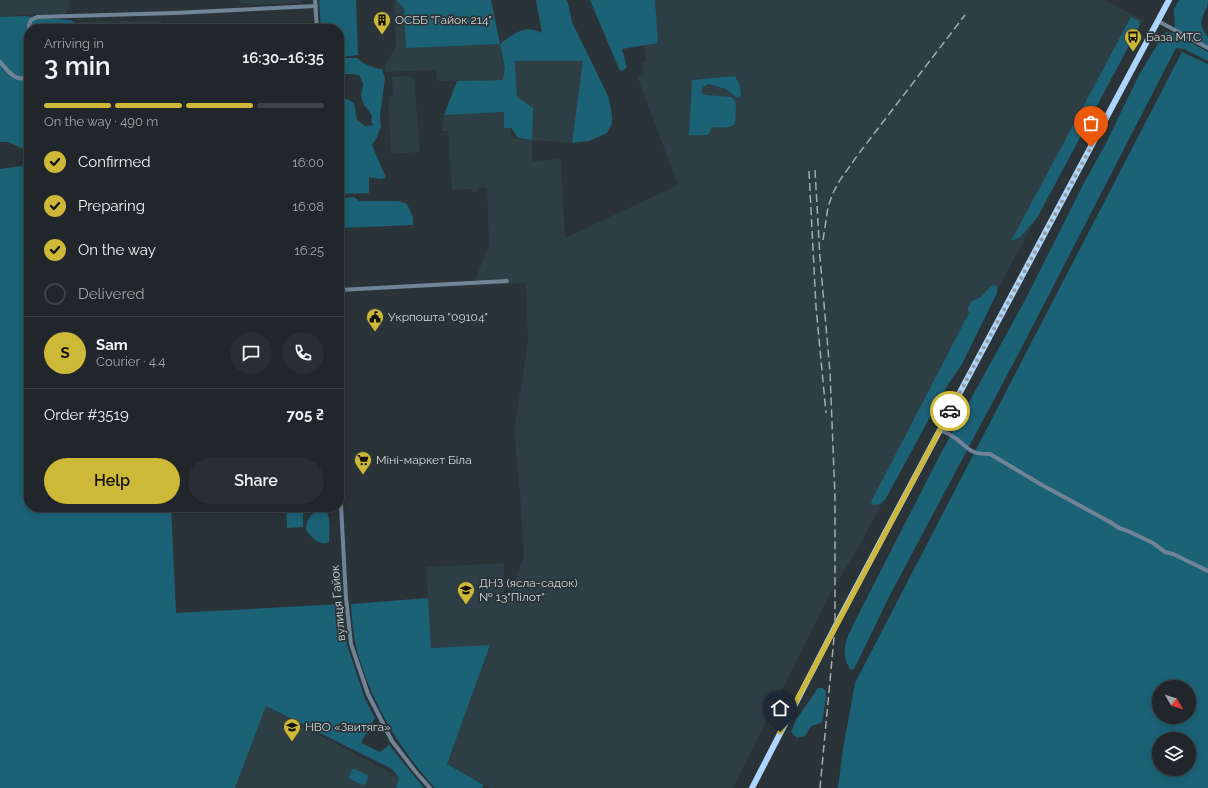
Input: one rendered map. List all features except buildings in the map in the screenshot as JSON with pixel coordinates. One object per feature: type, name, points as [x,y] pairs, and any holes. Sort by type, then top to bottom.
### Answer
[{"type":"main road","points":[[752,788],[804,685],[1169,0]]},
{"type":"street","points":[[315,0],[317,24]]},
{"type":"street","points":[[29,24],[31,20],[37,17],[174,13],[316,6]]},
{"type":"street","points":[[1158,21],[1208,48]]},
{"type":"street","points":[[0,62],[14,76],[20,79],[24,78]]},
{"type":"street","points":[[344,290],[507,281]]},
{"type":"street","points":[[940,430],[952,436],[966,449],[982,454],[990,454],[1119,528],[1153,543],[1165,552],[1173,554],[1208,571]]},
{"type":"street","name":"вулиця Гайок","points":[[341,512],[346,598],[351,644],[368,694],[392,741],[430,788]]},
{"type":"shaded area","points":[[0,0],[70,0],[70,6],[65,15],[28,14],[0,17]]},
{"type":"shaded area","points":[[240,0],[303,0],[300,3],[249,5],[249,3],[240,3]]},
{"type":"shaded area","points":[[319,0],[356,0],[358,55],[344,56],[344,24],[321,24]]},
{"type":"shaded area","points":[[396,0],[491,0],[500,44],[406,48],[404,8]]},
{"type":"shaded area","points":[[491,0],[505,68],[505,80],[437,81],[436,70],[385,72],[384,66],[396,47],[394,1]]},
{"type":"shaded area","points":[[536,0],[566,0],[572,22],[609,98],[612,123],[607,133],[589,141],[572,143],[583,61],[515,61],[517,97],[533,108],[532,140],[518,138],[511,128],[504,128],[504,112],[444,115],[457,81],[503,80],[505,68],[500,44],[507,38],[520,31],[529,29],[542,33]]},
{"type":"shaded area","points":[[590,0],[655,0],[658,43],[622,49],[627,67],[621,71]]},
{"type":"shaded area","points":[[655,0],[1104,0],[1143,20],[857,550],[830,594],[733,788],[490,788],[447,764],[490,645],[431,648],[426,567],[504,563],[504,609],[524,556],[514,429],[528,343],[525,283],[473,286],[489,244],[487,188],[477,188],[477,192],[472,192],[472,189],[452,190],[448,131],[441,131],[444,115],[504,112],[504,128],[511,128],[511,138],[532,140],[532,161],[561,159],[565,238],[678,185],[637,76],[644,75],[642,63],[646,62],[644,45],[657,43]]},
{"type":"shaded area","points":[[1179,0],[1208,0],[1201,21],[1204,31],[1208,37],[1208,47],[1175,29],[1174,9]]},
{"type":"shaded area","points":[[25,16],[71,20],[76,24],[24,24],[24,149],[8,142],[0,142],[0,17]]},
{"type":"shaded area","points":[[1131,17],[1139,21],[1139,27],[1037,218],[1019,238],[1011,241]]},
{"type":"shaded area","points":[[161,20],[161,24],[80,24],[80,22]]},
{"type":"shaded area","points":[[1166,32],[1173,33],[1208,52],[1208,61],[1184,49],[1176,48],[1023,345],[890,595],[857,663],[853,670],[850,669],[845,656],[845,645],[855,621],[940,455],[1023,304],[1084,183],[1106,143],[1139,75]]},
{"type":"shaded area","points":[[1182,52],[1208,64],[1208,788],[838,788],[843,749],[855,683]]},
{"type":"shaded area","points":[[344,58],[357,58],[363,63],[382,69],[385,78],[380,117],[381,127],[372,145],[386,178],[380,179],[369,177],[369,193],[344,194],[344,98],[354,103],[357,120],[365,126],[374,125],[371,122],[372,115],[364,105],[361,96],[363,84],[360,76],[354,74],[344,74]]},
{"type":"shaded area","points":[[515,61],[584,61],[572,143],[532,140],[517,97]]},
{"type":"shaded area","points":[[404,76],[414,78],[420,152],[391,154],[388,99],[393,93],[392,77]]},
{"type":"shaded area","points":[[735,76],[740,86],[741,96],[737,98],[726,89],[708,84],[703,87],[701,92],[706,95],[732,97],[736,103],[735,124],[727,127],[712,127],[708,135],[689,135],[692,80]]},
{"type":"shaded area","points":[[24,166],[24,512],[171,512],[176,613],[342,604],[347,645],[365,699],[375,718],[361,743],[380,752],[389,745],[424,788],[396,788],[399,778],[392,769],[266,706],[235,788],[0,788],[0,169]]},
{"type":"shaded area","points":[[354,197],[359,201],[398,201],[407,204],[413,217],[413,225],[344,228],[345,198]]},
{"type":"shaded area","points":[[994,285],[997,287],[997,293],[962,364],[947,386],[885,500],[879,504],[873,505],[871,502],[969,313],[968,308],[972,301],[981,297],[991,286]]},
{"type":"shaded area","points":[[286,512],[303,512],[303,527],[287,528]]},
{"type":"shaded area","points":[[327,512],[330,529],[329,542],[319,542],[306,530],[307,522],[313,513]]},
{"type":"shaded area","points":[[428,598],[431,648],[490,645],[447,764],[484,785],[482,788],[435,788],[397,740],[369,686],[356,647],[351,604]]},
{"type":"shaded area","points":[[818,688],[822,688],[826,691],[822,722],[811,726],[805,736],[797,738],[791,732],[796,720]]},
{"type":"shaded area","name":"НВО «Звитяга»","points":[[266,706],[400,778],[396,788],[235,788]]},
{"type":"shaded area","points":[[353,768],[369,776],[364,786],[348,778]]},
{"type":"railway","points":[[823,240],[828,207],[840,180],[965,15]]},
{"type":"railway","points":[[815,170],[820,258],[830,372],[835,497],[835,627],[820,788]]},
{"type":"railway","points":[[809,171],[816,307],[826,413]]},
{"type":"way so far","points":[[950,411],[1091,147]]},
{"type":"place","name":"ОСББ \"Гайок 214\"","points":[[382,35]]},
{"type":"place","name":"База МТС","points":[[1133,52]]},
{"type":"place","name":"Укрпошта \"09104\"","points":[[375,332]]},
{"type":"place","name":"Міні-маркет Біла","points":[[363,475]]},
{"type":"place","name":"ДНЗ (ясла-садок) № 13\"Пілот\"","points":[[466,605]]},
{"type":"place","name":"НВО «Звитяга»","points":[[292,742]]},
{"type":"route","points":[[780,732],[950,411]]}]
